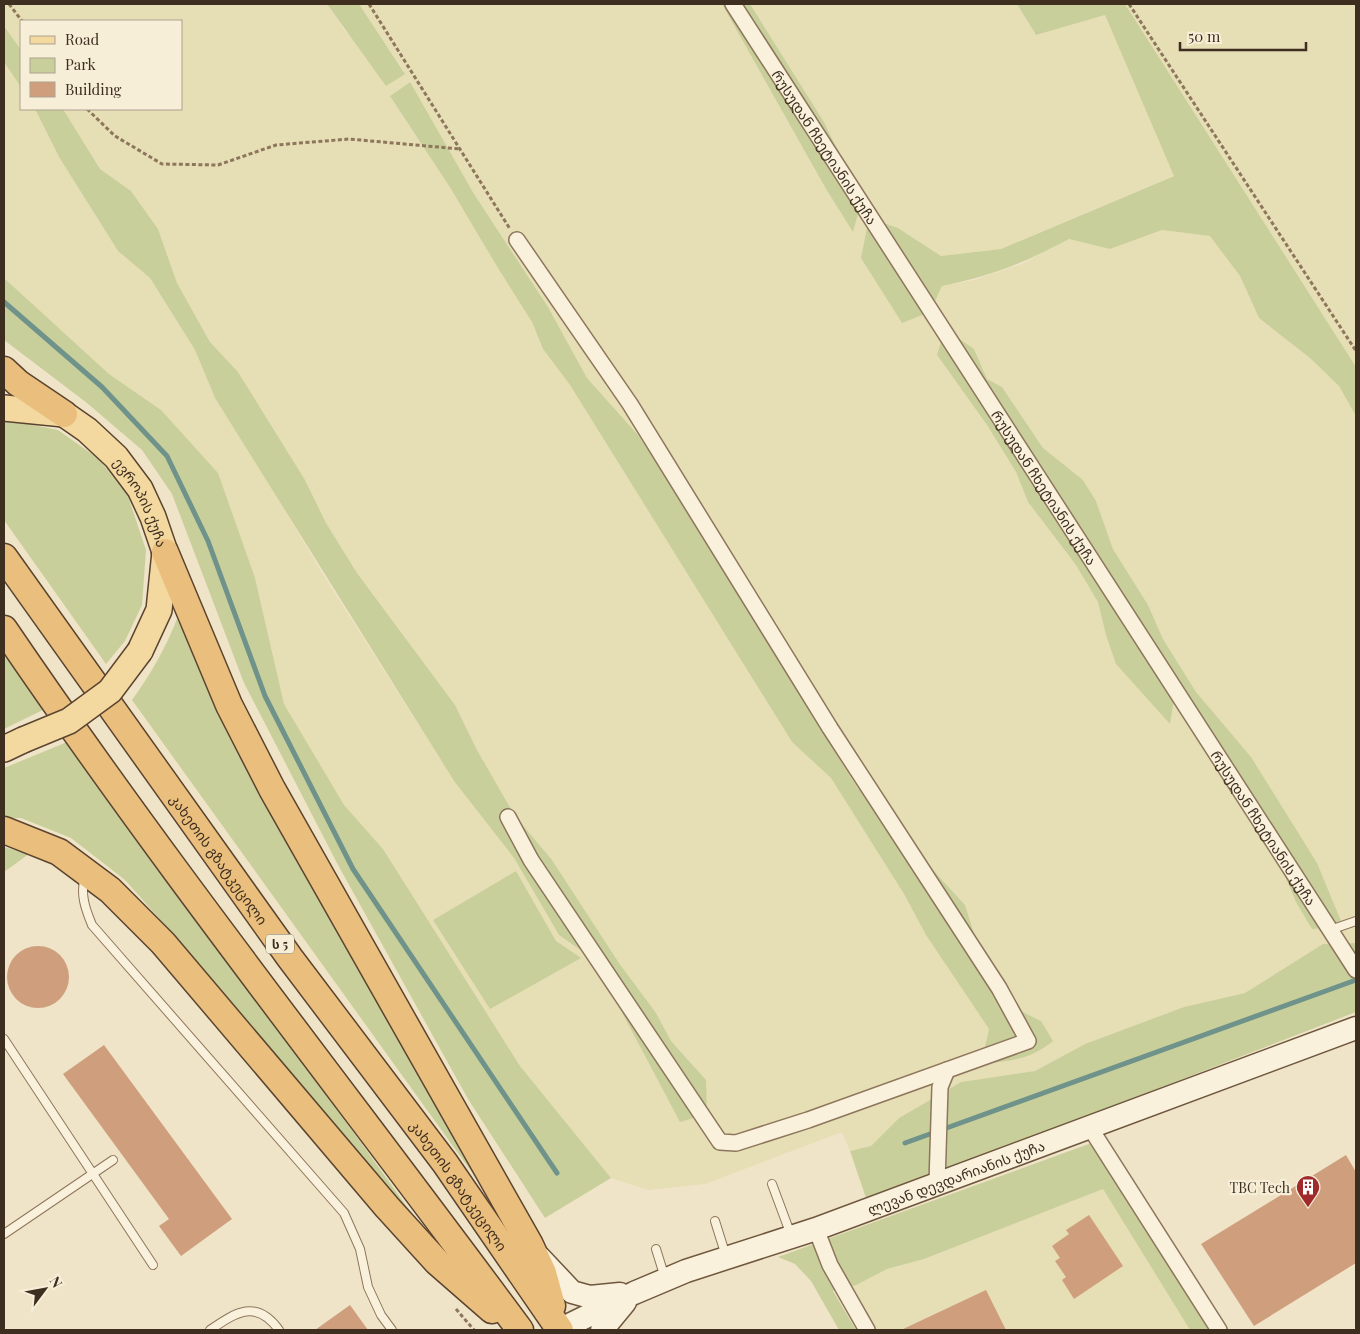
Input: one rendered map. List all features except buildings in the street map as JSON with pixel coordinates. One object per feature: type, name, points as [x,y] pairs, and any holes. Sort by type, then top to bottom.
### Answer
[{"type":"highway","points":[[4,370],[18,383],[64,414]]},
{"type":"highway","points":[[165,552],[229,705],[272,789],[530,1245],[543,1274],[559,1330]]},
{"type":"highway","name":"კახეთის გზატკეცილი","points":[[4,557],[284,950],[445,1163],[559,1330]]},
{"type":"highway","points":[[4,629],[112,784],[215,924],[520,1330]]},
{"type":"highway","points":[[4,830],[59,852],[110,890],[162,943],[386,1207],[437,1262],[514,1330]]},
{"type":"main road","name":"ევროპის ქუჩა","points":[[4,408],[64,414],[87,430],[116,457],[140,489],[154,517],[165,552],[159,610],[140,651],[110,690],[68,721],[13,745]]},
{"type":"main road","name":"ლევან დევდარიანის ქუჩა","points":[[559,1330],[634,1293],[666,1280],[816,1228],[1356,1028]]},
{"type":"main road","points":[[530,1245],[572,1292],[590,1297],[634,1293]]},
{"type":"main road","points":[[602,1330],[634,1293]]},
{"type":"street","name":"რუსუდან ჩხეტიანის ქუჩა","points":[[733,4],[1356,970]]},
{"type":"street","points":[[508,817],[531,860],[720,1142],[736,1143],[808,1120],[1028,1041],[999,988],[830,728],[630,404],[517,240]]},
{"type":"street","points":[[937,1183],[940,1087],[947,1070]]},
{"type":"street","points":[[1089,1126],[1219,1330]]},
{"type":"street","points":[[816,1228],[830,1265],[867,1330]]},
{"type":"lane","points":[[86,872],[81,890],[85,910],[92,925],[344,1213],[360,1249],[368,1287],[381,1315],[392,1330]]},
{"type":"lane","points":[[1330,930],[1356,921]]},
{"type":"lane","points":[[4,1039],[153,1265]]},
{"type":"lane","points":[[4,1234],[113,1160]]},
{"type":"lane","points":[[772,1184],[791,1236]]},
{"type":"lane","points":[[715,1221],[727,1258]]},
{"type":"lane","points":[[656,1249],[666,1280]]},
{"type":"lane","points":[[210,1330],[236,1312],[254,1310],[273,1322],[279,1330]]},
{"type":"path","points":[[9,4],[21,20]]},
{"type":"path","points":[[369,4],[517,240]]},
{"type":"path","points":[[1129,4],[1356,351]]},
{"type":"path","points":[[88,110],[115,136],[162,164],[218,165],[276,145],[349,139],[460,149]]},
{"type":"shaded area","points":[[4,4],[327,4],[345,31],[405,73],[359,4],[722,4],[826,189],[853,232],[863,196],[848,172],[824,122],[750,4],[1017,4],[1036,35],[1105,15],[1175,175],[1001,249],[941,256],[898,228],[930,312],[942,286],[974,280],[1022,264],[1069,239],[1110,249],[1162,230],[1211,236],[1240,276],[1259,318],[1310,358],[1339,386],[1356,416],[1356,943],[1323,944],[1245,993],[1184,1007],[1085,1044],[1035,1071],[961,1082],[899,1118],[871,1146],[850,1151],[842,1132],[705,1184],[648,1190],[611,1178],[520,1066],[383,849],[344,806],[284,704],[255,578],[161,410],[109,374],[4,278],[4,62],[20,86],[20,110],[36,110],[59,157],[118,251],[150,278],[195,350],[215,398],[264,475],[319,568],[454,781],[514,858],[559,935],[589,956],[706,1080],[671,1041],[656,1013],[619,963],[552,860],[515,816],[477,750],[455,705],[357,573],[326,523],[305,480],[238,372],[210,342],[177,283],[158,229],[131,191],[100,169],[64,110],[182,110],[182,20],[20,20],[20,49],[4,26]],"holes":[[[409,82],[474,194],[548,307],[587,378],[638,435],[768,631],[813,717],[857,787],[965,905],[977,943],[1005,990],[1021,1011],[1041,1021],[981,1064],[989,1029],[926,935],[904,894],[831,778],[792,742],[570,385],[543,349],[532,322],[451,189],[390,96]],[[974,349],[987,379],[1002,387],[1043,448],[1083,480],[1096,501],[1113,549],[1148,605],[1163,639],[1196,692],[1312,929],[1262,829],[1174,700],[1170,723],[1106,635],[1099,602],[1076,565],[1028,502],[1016,472],[987,425],[937,355]],[[516,871],[556,941],[580,959],[433,920]]]},
{"type":"shaded area","points":[[1125,4],[1356,4],[1356,367]]},
{"type":"shaded area","points":[[1103,1189],[1190,1330],[870,1330],[846,1288],[887,1269],[924,1259]]},
{"type":"green space","points":[[327,4],[359,4],[405,74],[386,86]]},
{"type":"green space","points":[[722,4],[750,4],[824,122],[848,172],[863,196],[853,232],[826,189]]},
{"type":"green space","points":[[1017,4],[1125,4],[1356,367],[1356,416],[1339,386],[1310,358],[1259,318],[1240,276],[1210,236],[1162,230],[1110,249],[1069,239],[1007,268],[977,278],[942,286],[930,312],[902,323],[861,258],[869,218],[898,228],[941,256],[1001,249],[1174,176],[1105,15],[1036,35]]},
{"type":"green space","points":[[4,26],[20,49],[20,86],[4,62]]},
{"type":"green space","points":[[410,82],[474,194],[548,307],[587,378],[638,435],[748,598],[768,631],[813,717],[857,787],[965,905],[977,943],[1005,990],[1021,1011],[1041,1021],[1053,1041],[1044,1047],[1028,1056],[981,1064],[989,1029],[926,935],[904,894],[831,778],[792,742],[570,385],[543,349],[532,322],[451,189],[390,96]]},
{"type":"green space","points":[[36,110],[64,110],[100,169],[131,191],[158,229],[177,283],[210,342],[238,372],[305,480],[326,523],[357,573],[455,705],[477,750],[515,816],[552,860],[619,963],[656,1013],[671,1041],[706,1080],[707,1114],[680,1122],[608,986],[589,956],[559,935],[514,858],[454,781],[215,398],[195,350],[150,278],[118,251],[59,157]]},
{"type":"green space","points":[[4,278],[109,374],[161,410],[218,473],[255,578],[284,704],[344,805],[383,849],[520,1066],[611,1178],[545,1218],[468,1099],[338,865],[244,683],[172,494],[142,450],[87,403],[4,340]]},
{"type":"green space","points":[[945,329],[974,349],[987,379],[1002,387],[1043,448],[1083,480],[1096,501],[1113,549],[1148,605],[1163,639],[1196,692],[1251,757],[1317,863],[1343,926],[1312,929],[1296,902],[1276,855],[1174,700],[1170,724],[1116,664],[1106,635],[1098,602],[1076,565],[1028,502],[1016,472],[987,425],[937,355]]},
{"type":"green space","points":[[4,419],[58,430],[99,459],[128,496],[146,550],[142,605],[125,641],[106,664],[4,520]]},
{"type":"green space","points":[[177,619],[486,1192],[132,700],[157,661]]},
{"type":"green space","points":[[4,657],[17,664],[49,707],[4,729]]},
{"type":"green space","points":[[72,740],[423,1229],[195,959],[125,880],[71,838],[21,818],[4,818],[4,768]]},
{"type":"green space","points":[[4,847],[29,854],[4,872]]},
{"type":"green space","points":[[516,871],[556,941],[581,958],[490,1009],[433,920]]},
{"type":"green space","points":[[1356,943],[1356,1012],[867,1201],[850,1151],[871,1146],[899,1118],[961,1082],[1035,1071],[1085,1044],[1184,1007],[1245,993],[1323,944]]},
{"type":"green space","points":[[1094,1142],[1214,1330],[1190,1330],[1103,1189],[924,1259],[887,1269],[856,1285],[833,1291],[856,1330],[839,1330],[811,1281],[795,1264],[778,1257]]},
{"type":"waterway","points":[[4,302],[102,387],[167,456],[208,541],[265,696],[353,869],[557,1173]]},
{"type":"waterway","points":[[905,1143],[1356,980]]},
{"type":"place","name":"TBC Tech","points":[[1308,1208]]}]
